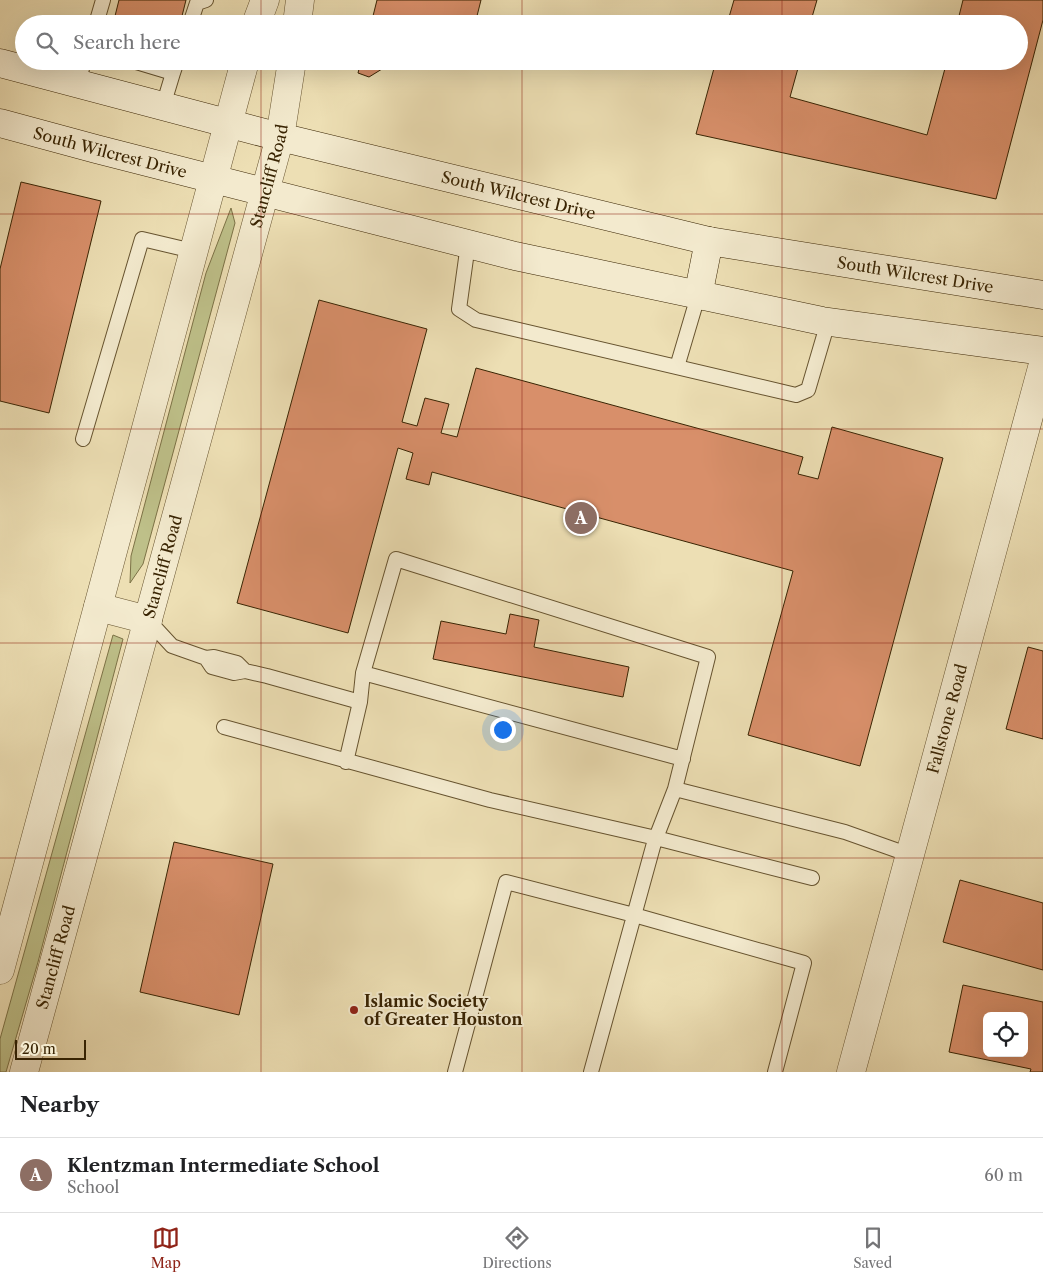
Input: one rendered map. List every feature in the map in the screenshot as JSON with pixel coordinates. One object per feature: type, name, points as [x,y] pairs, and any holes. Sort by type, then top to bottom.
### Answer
[{"type":"street","points":[[259,15],[265,0]]},
{"type":"street","points":[[299,15],[300,0]]},
{"type":"street","name":"South Wilcrest Drive","points":[[0,63],[15,65]]},
{"type":"street","name":"South Wilcrest Drive","points":[[63,70],[81,72],[163,106],[280,137],[709,241],[1043,295]]},
{"type":"street","points":[[0,970],[243,70]]},
{"type":"street","name":"Stancliff Road","points":[[24,1072],[280,137],[291,70]]},
{"type":"street","name":"South Wilcrest Drive","points":[[0,123],[515,256],[828,322],[1043,351]]},
{"type":"street","points":[[698,296],[709,241]]},
{"type":"street","name":"Fallstone Road","points":[[851,1072],[1043,364]]},
{"type":"street","points":[[98,607],[148,620]]},
{"type":"lane","points":[[99,15],[103,0]]},
{"type":"lane","points":[[193,15],[197,1]]},
{"type":"lane","points":[[163,106],[174,70]]},
{"type":"lane","points":[[83,439],[142,239],[193,251]]},
{"type":"lane","points":[[468,244],[459,309],[476,320],[796,395],[808,390],[828,322]]},
{"type":"lane","points":[[677,367],[698,296]]},
{"type":"lane","points":[[346,762],[360,702],[363,672],[396,559],[708,657],[676,789],[656,838],[591,1072]]},
{"type":"lane","points":[[148,620],[172,646],[206,658],[214,657],[237,663],[245,671],[360,702]]},
{"type":"lane","points":[[363,672],[683,759]]},
{"type":"lane","points":[[224,727],[490,800],[656,838],[812,878]]},
{"type":"lane","points":[[676,789],[845,832],[910,855]]},
{"type":"lane","points":[[455,1072],[506,882],[634,915],[804,963],[775,1072]]},
{"type":"green space","points":[[231,208],[235,223],[143,564],[130,583],[131,556],[206,273]]},
{"type":"green space","points":[[113,635],[123,639],[38,962],[6,1072],[0,1072],[0,1039]]},
{"type":"building","points":[[119,0],[186,0],[182,15],[115,15]]},
{"type":"building","points":[[377,0],[481,0],[477,15],[373,15]]},
{"type":"building","points":[[734,0],[817,0],[813,15],[730,15]]},
{"type":"building","points":[[963,0],[1043,0],[1043,20],[996,199],[696,134],[714,70],[798,70],[790,97],[927,135],[945,70],[1028,70],[1028,15],[959,15]]},
{"type":"building","points":[[359,70],[380,70],[369,77],[358,73]]},
{"type":"building","points":[[21,182],[101,201],[49,413],[0,401],[0,269]]},
{"type":"building","points":[[319,300],[427,329],[402,422],[417,426],[425,398],[449,404],[441,433],[457,437],[476,368],[803,457],[798,474],[818,479],[832,427],[943,458],[860,766],[748,735],[793,571],[432,472],[429,485],[406,479],[413,453],[398,448],[348,633],[237,603]]},
{"type":"building","points":[[510,614],[539,620],[534,647],[629,667],[623,697],[433,659],[441,621],[506,634]]},
{"type":"building","points":[[1028,647],[1043,651],[1043,739],[1006,729]]},
{"type":"building","points":[[174,842],[273,864],[239,1015],[140,992]]},
{"type":"building","points":[[960,880],[1043,903],[1043,970],[943,942]]},
{"type":"building","points":[[963,985],[1043,1002],[1043,1072],[1030,1072],[1031,1069],[949,1052]]},
{"type":"place","name":"Klentzman Intermediate School","points":[[581,518]]},
{"type":"place","name":"Islamic Society of Greater Houston","points":[[354,1010]]}]
